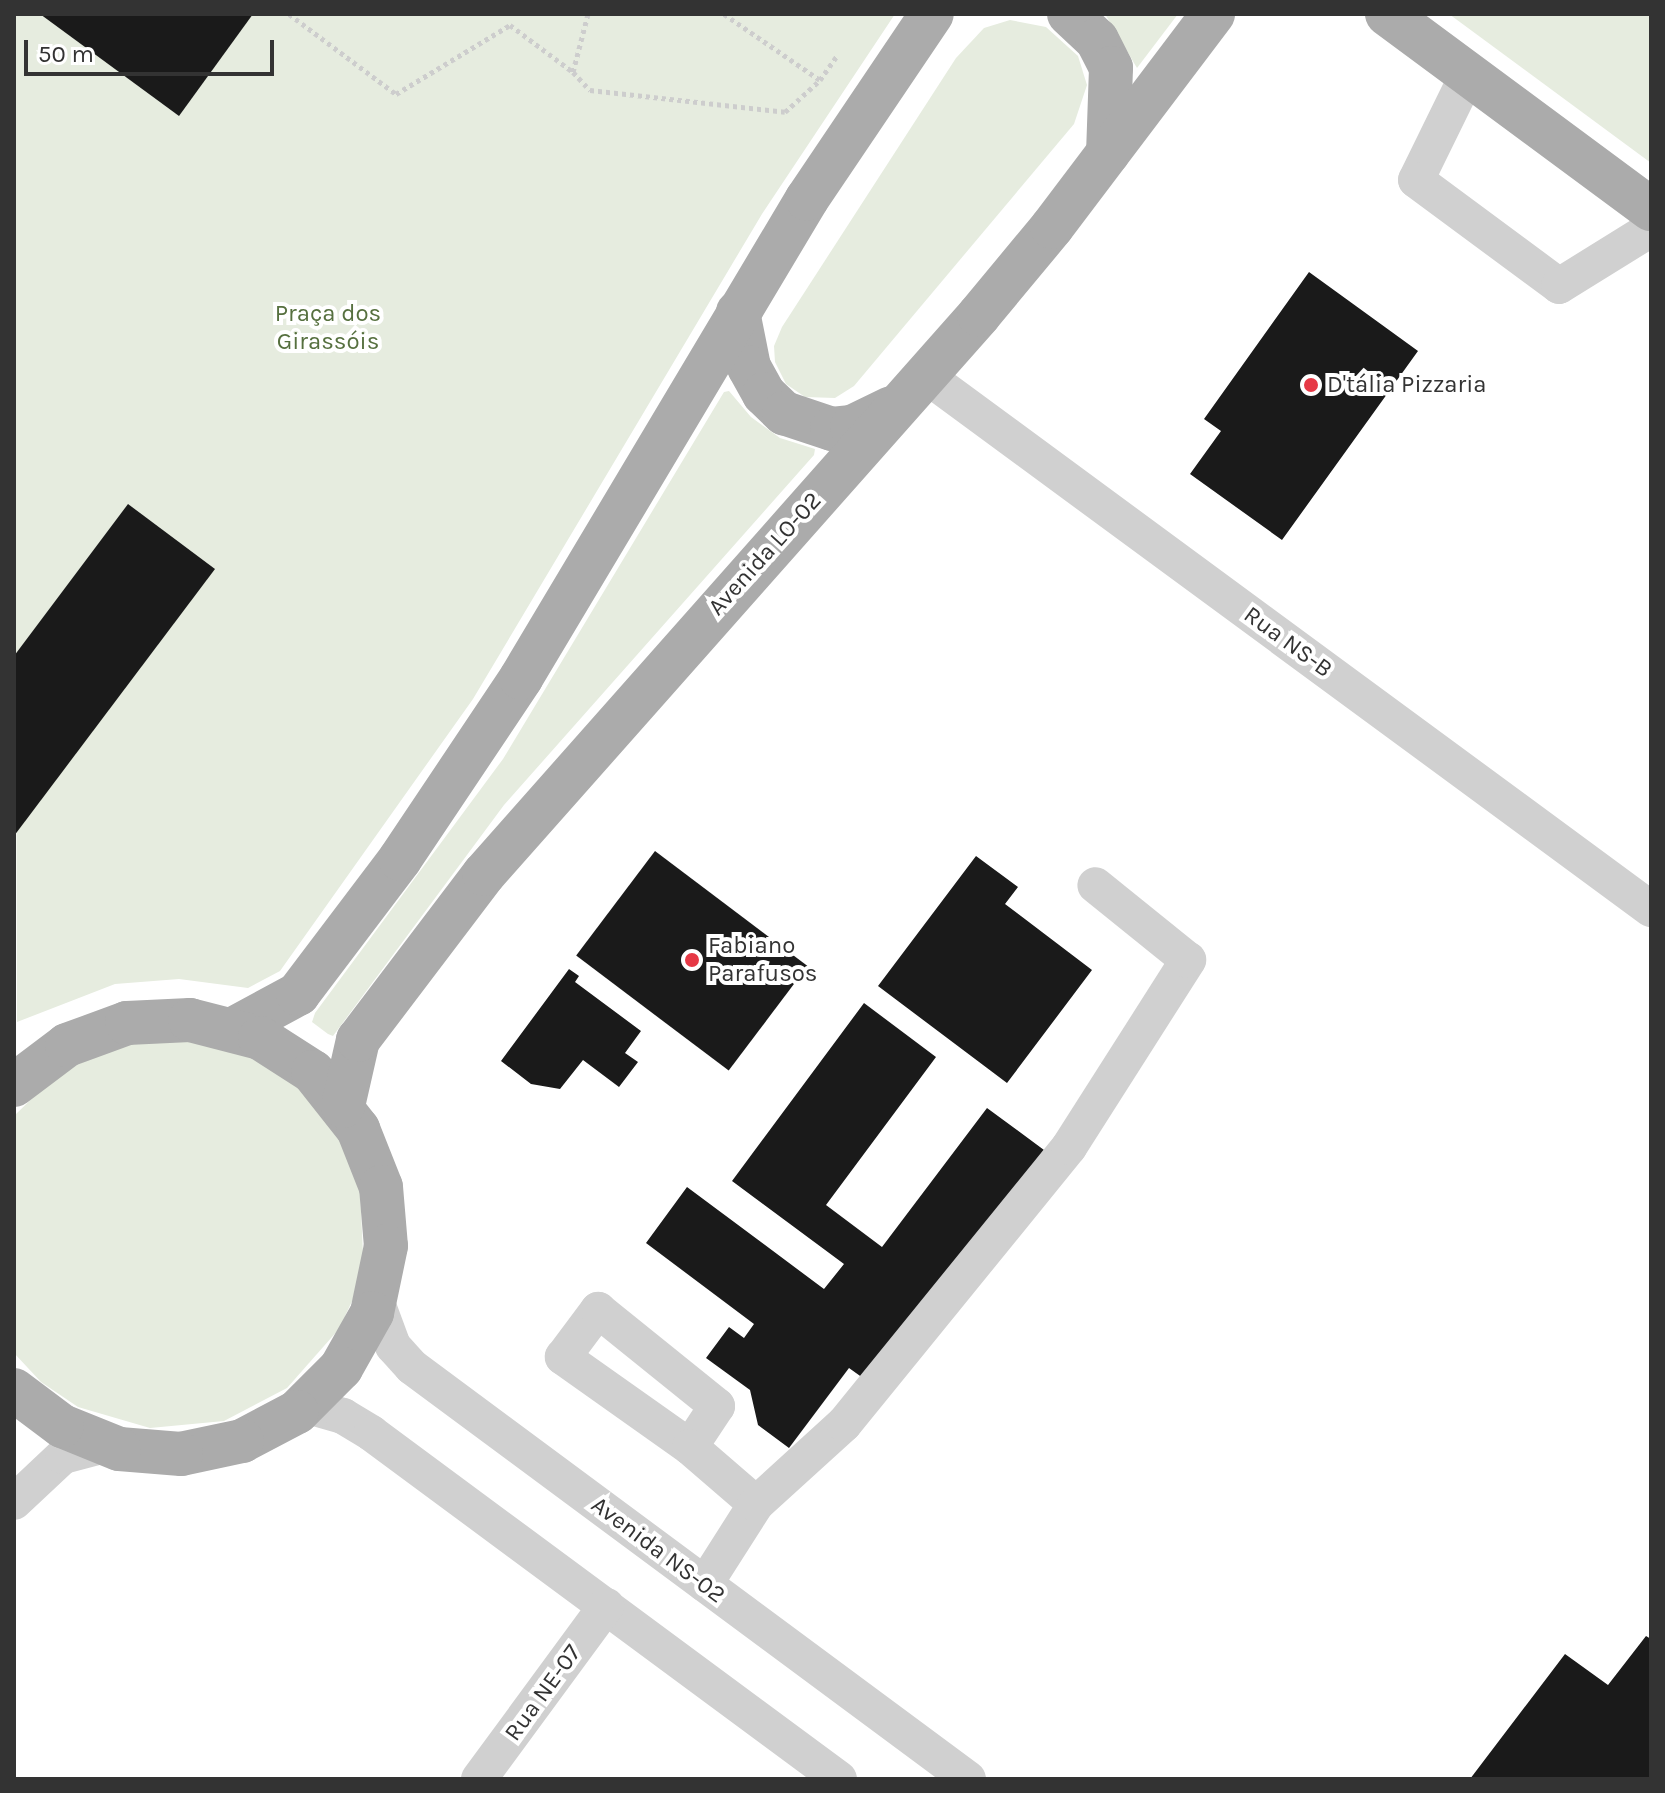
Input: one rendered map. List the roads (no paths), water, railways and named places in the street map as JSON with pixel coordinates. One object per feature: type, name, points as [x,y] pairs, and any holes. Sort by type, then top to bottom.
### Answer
[{"type":"main road","points":[[235,1028],[298,994],[400,859],[521,678],[738,312],[846,137],[932,14]]},
{"type":"main road","points":[[1069,14],[1097,40],[1111,68],[1108,153]]},
{"type":"main road","name":"Avenida LO-02","points":[[343,1106],[358,1040],[484,874],[913,389],[1108,153],[1213,14]]},
{"type":"main road","points":[[1387,14],[1651,209]]},
{"type":"main road","points":[[738,312],[756,382],[775,405],[798,421],[832,429],[852,427],[913,389]]},
{"type":"main road","points":[[14,1390],[58,1424],[105,1445],[152,1454],[210,1450],[264,1431],[304,1405],[349,1357],[376,1300],[386,1246],[383,1196],[365,1141],[343,1106],[295,1058],[235,1028],[181,1019],[122,1024],[79,1038],[20,1071]]},
{"type":"street","points":[[1468,74],[1416,180],[1559,286],[1651,229]]},
{"type":"street","name":"Rua NS-B","points":[[913,389],[1651,909]]},
{"type":"street","points":[[705,1584],[756,1504],[844,1424],[1069,1147],[1188,960],[1095,885]]},
{"type":"street","name":"Avenida NS-02","points":[[376,1300],[385,1330],[403,1360],[968,1779]]},
{"type":"street","points":[[304,1405],[353,1421],[839,1779]]},
{"type":"street","points":[[14,1502],[63,1456],[105,1445]]},
{"type":"street","points":[[690,1447],[756,1504]]},
{"type":"street","name":"Rua NE-07","points":[[479,1779],[606,1606]]},
{"type":"place","name":"D'tália Pizzaria","points":[[1311,385]]},
{"type":"place","name":"Fabiano Parafusos","points":[[692,960]]},
{"type":"park label","name":"Praça dos Girassóis","points":[[328,328]]}]
